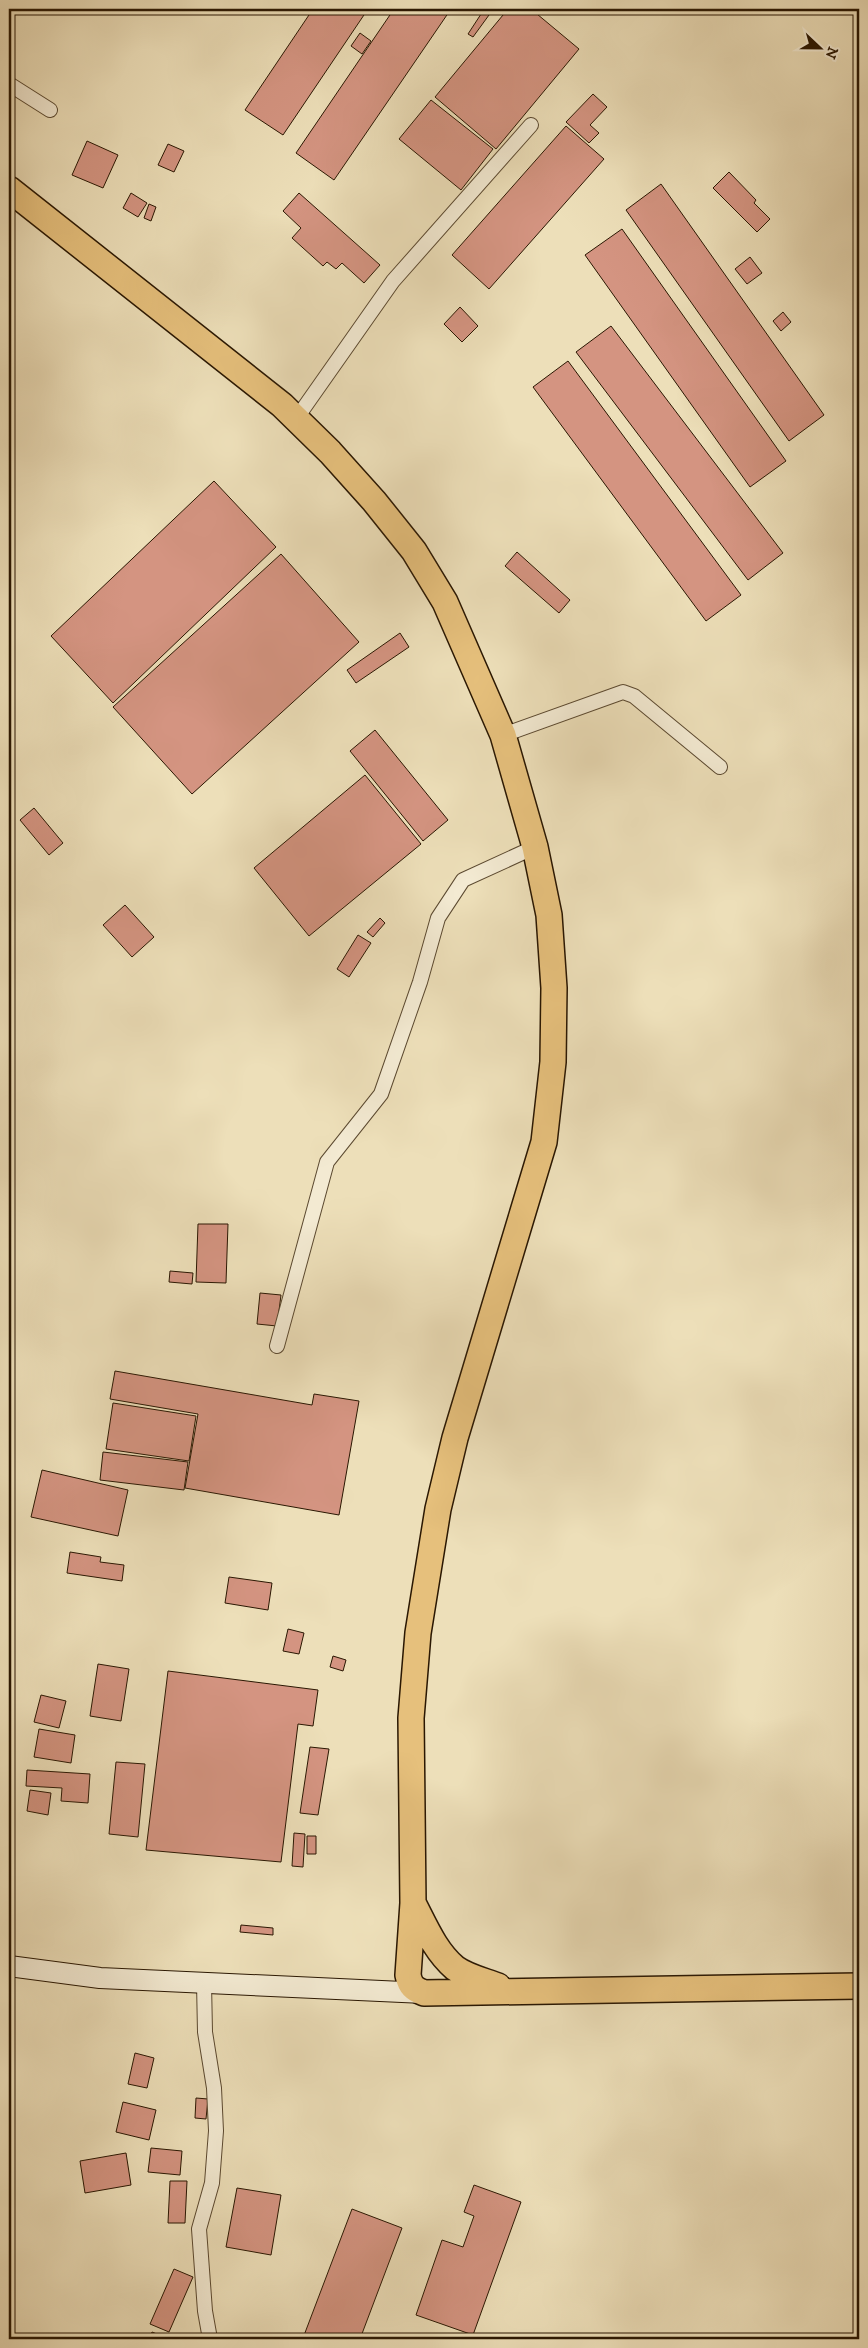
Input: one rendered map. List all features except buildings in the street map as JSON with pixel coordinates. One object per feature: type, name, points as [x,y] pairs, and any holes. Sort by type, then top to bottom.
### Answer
[{"type":"highway","points":[[9,189],[282,405],[330,452],[374,501],[414,551],[445,602],[503,734],[535,847],[549,915],[554,988],[553,1062],[544,1142],[455,1438],[438,1509],[418,1633],[411,1718],[413,1903],[408,1975],[413,1988],[424,1993],[510,1990],[859,1986]]},
{"type":"highway","points":[[413,1903],[430,1937],[442,1955],[457,1969],[510,1990]]},
{"type":"main road","points":[[9,1966],[100,1978],[424,1993]]},
{"type":"street","points":[[9,84],[50,110]]},
{"type":"street","points":[[296,419],[393,281],[531,125]]},
{"type":"street","points":[[503,734],[624,692],[634,696],[720,767]]},
{"type":"street","points":[[277,1346],[327,1162],[381,1094],[420,982],[438,918],[463,880],[535,847]]},
{"type":"street","points":[[204,1983],[205,2032],[214,2088],[216,2131],[212,2183],[199,2229],[205,2311],[210,2339]]}]
